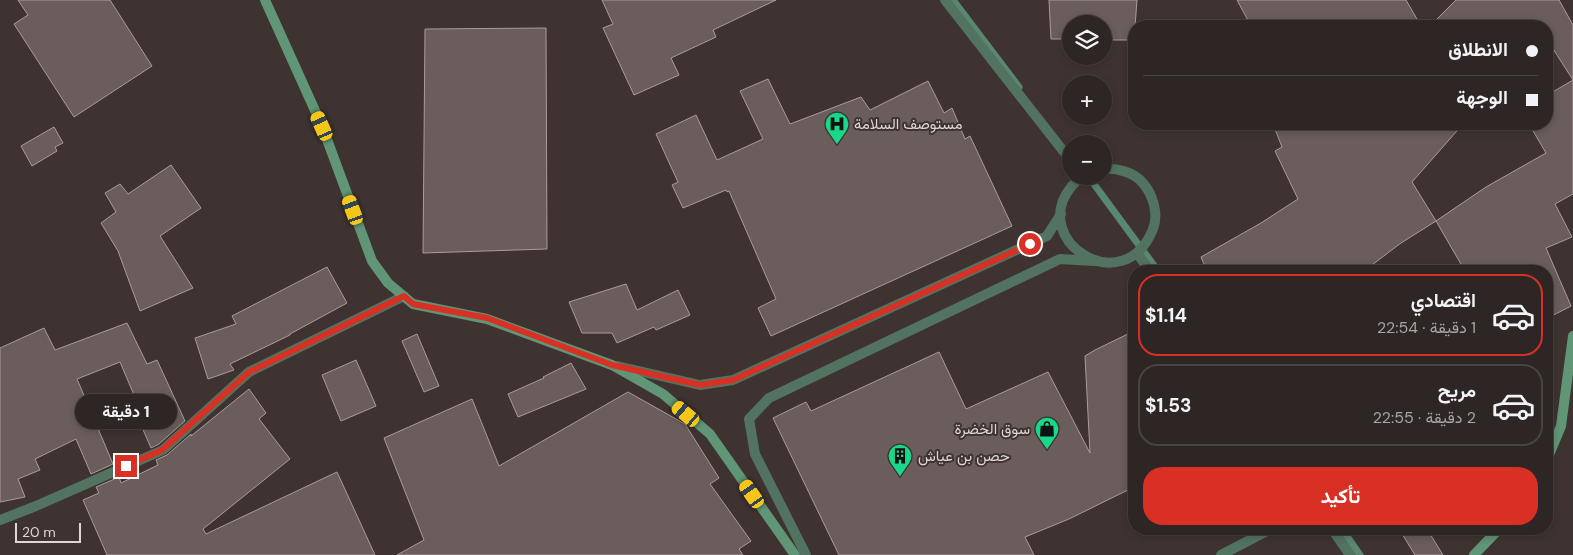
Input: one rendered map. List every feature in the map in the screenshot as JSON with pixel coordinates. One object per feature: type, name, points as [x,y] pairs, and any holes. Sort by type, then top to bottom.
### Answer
[{"type":"main road","points":[[265,0],[322,126],[372,261],[388,283],[413,304],[487,318],[612,365],[663,394],[710,434],[795,555]]},
{"type":"main road","points":[[1553,445],[1561,426],[1573,336]]},
{"type":"main road","points":[[1474,555],[1493,535]]},
{"type":"street","points":[[945,0],[1062,150]]},
{"type":"street","points":[[806,555],[755,454],[750,419],[769,398],[1060,259],[1109,263],[1124,260],[1137,252],[1148,241],[1154,226],[1155,210],[1151,195],[1142,182],[1129,173],[1112,168]]},
{"type":"street","points":[[1072,185],[1063,199],[1061,214],[1063,229],[1069,243],[1080,254],[1094,261]]},
{"type":"street","points":[[612,365],[700,385],[733,380],[1047,236],[1061,214]]},
{"type":"street","points":[[1137,252],[1146,265]]},
{"type":"street","points":[[0,520],[162,450],[249,372],[404,296]]},
{"type":"street","points":[[1220,555],[1259,535]]},
{"type":"street","points":[[1336,535],[1350,555]]},
{"type":"building","points":[[18,0],[110,0],[152,66],[74,117],[14,24],[28,15]]},
{"type":"building","points":[[602,0],[776,0],[713,30],[716,37],[671,58],[679,75],[634,95],[603,28],[613,24]]},
{"type":"building","points":[[1049,0],[1137,0],[1136,20],[1128,20],[1128,40],[1112,40],[1112,15],[1062,15],[1062,39],[1051,39]]},
{"type":"building","points":[[1237,0],[1406,0],[1418,20],[1248,20]]},
{"type":"building","points":[[1456,0],[1559,0],[1573,25],[1573,80],[1553,49],[1553,20],[1436,20]]},
{"type":"building","points":[[546,28],[547,249],[423,253],[425,29]]},
{"type":"building","name":"مستوصف السلامة","points":[[768,79],[790,124],[861,97],[870,110],[928,81],[944,113],[952,108],[965,139],[970,136],[1012,226],[771,336],[758,308],[776,299],[729,191],[727,192],[726,190],[683,208],[672,185],[678,182],[656,134],[696,115],[717,160],[763,139],[740,91]]},
{"type":"building","points":[[1573,80],[1573,194],[1555,204],[1572,237],[1546,248],[1571,306],[1553,315],[1553,265],[1462,265],[1436,221],[1486,187],[1546,153],[1533,130],[1553,130],[1553,92]]},
{"type":"building","points":[[54,127],[63,143],[55,147],[57,151],[32,166],[21,146]]},
{"type":"building","points":[[1275,130],[1458,130],[1412,182],[1436,221],[1401,243],[1372,265],[1204,265],[1201,257],[1261,223],[1298,199],[1275,151],[1282,147]]},
{"type":"building","points":[[171,165],[201,208],[160,236],[193,288],[140,311],[118,251],[101,223],[116,212],[105,193],[120,184],[128,194]]},
{"type":"building","points":[[327,267],[347,303],[290,335],[230,364],[234,370],[208,379],[195,338],[236,324],[232,316]]},
{"type":"building","points":[[626,284],[637,310],[678,290],[690,315],[656,330],[654,327],[617,343],[612,333],[582,333],[569,302]]},
{"type":"building","points":[[127,323],[147,364],[157,360],[185,421],[159,444],[151,448],[138,418],[143,416],[120,362],[77,379],[113,464],[91,474],[76,439],[35,459],[40,470],[18,479],[25,497],[0,502],[0,348],[44,328],[55,350]]},
{"type":"building","points":[[417,334],[439,386],[424,392],[402,341]]},
{"type":"building","name":"حصن بن عياش","points":[[1128,334],[1128,490],[1069,519],[1025,537],[1034,555],[839,555],[773,418],[806,402],[811,411],[939,352],[966,409],[1048,372],[1090,453],[1085,356]]},
{"type":"building","points":[[356,360],[376,406],[341,421],[322,375]]},
{"type":"building","points":[[571,363],[586,389],[518,417],[508,394],[544,378]]},
{"type":"building","points":[[249,389],[266,413],[259,419],[290,459],[203,529],[206,534],[337,472],[375,555],[107,555],[83,500],[99,493],[96,487],[119,477],[121,483],[158,465],[156,460],[167,455]]},
{"type":"building","points":[[628,392],[685,424],[719,478],[710,484],[751,541],[739,549],[743,555],[397,555],[424,540],[384,438],[472,399],[499,466]]},
{"type":"building","points":[[1403,535],[1431,535],[1443,555],[1415,555]]},
{"type":"waterway","points":[[953,0],[1019,87]]},
{"type":"waterway","points":[[1095,185],[1154,265]]},
{"type":"waterway","points":[[1346,535],[1360,555]]},
{"type":"place","name":"مستوصف السلامة","points":[[837,145]]},
{"type":"place","name":"سوق الخضرة","points":[[1047,450]]},
{"type":"place","name":"حصن بن عياش","points":[[900,477]]},
{"type":"route","points":[[126,466],[162,450],[249,372],[404,296],[413,304],[487,318],[612,365],[700,385],[733,380],[1030,244]]}]
